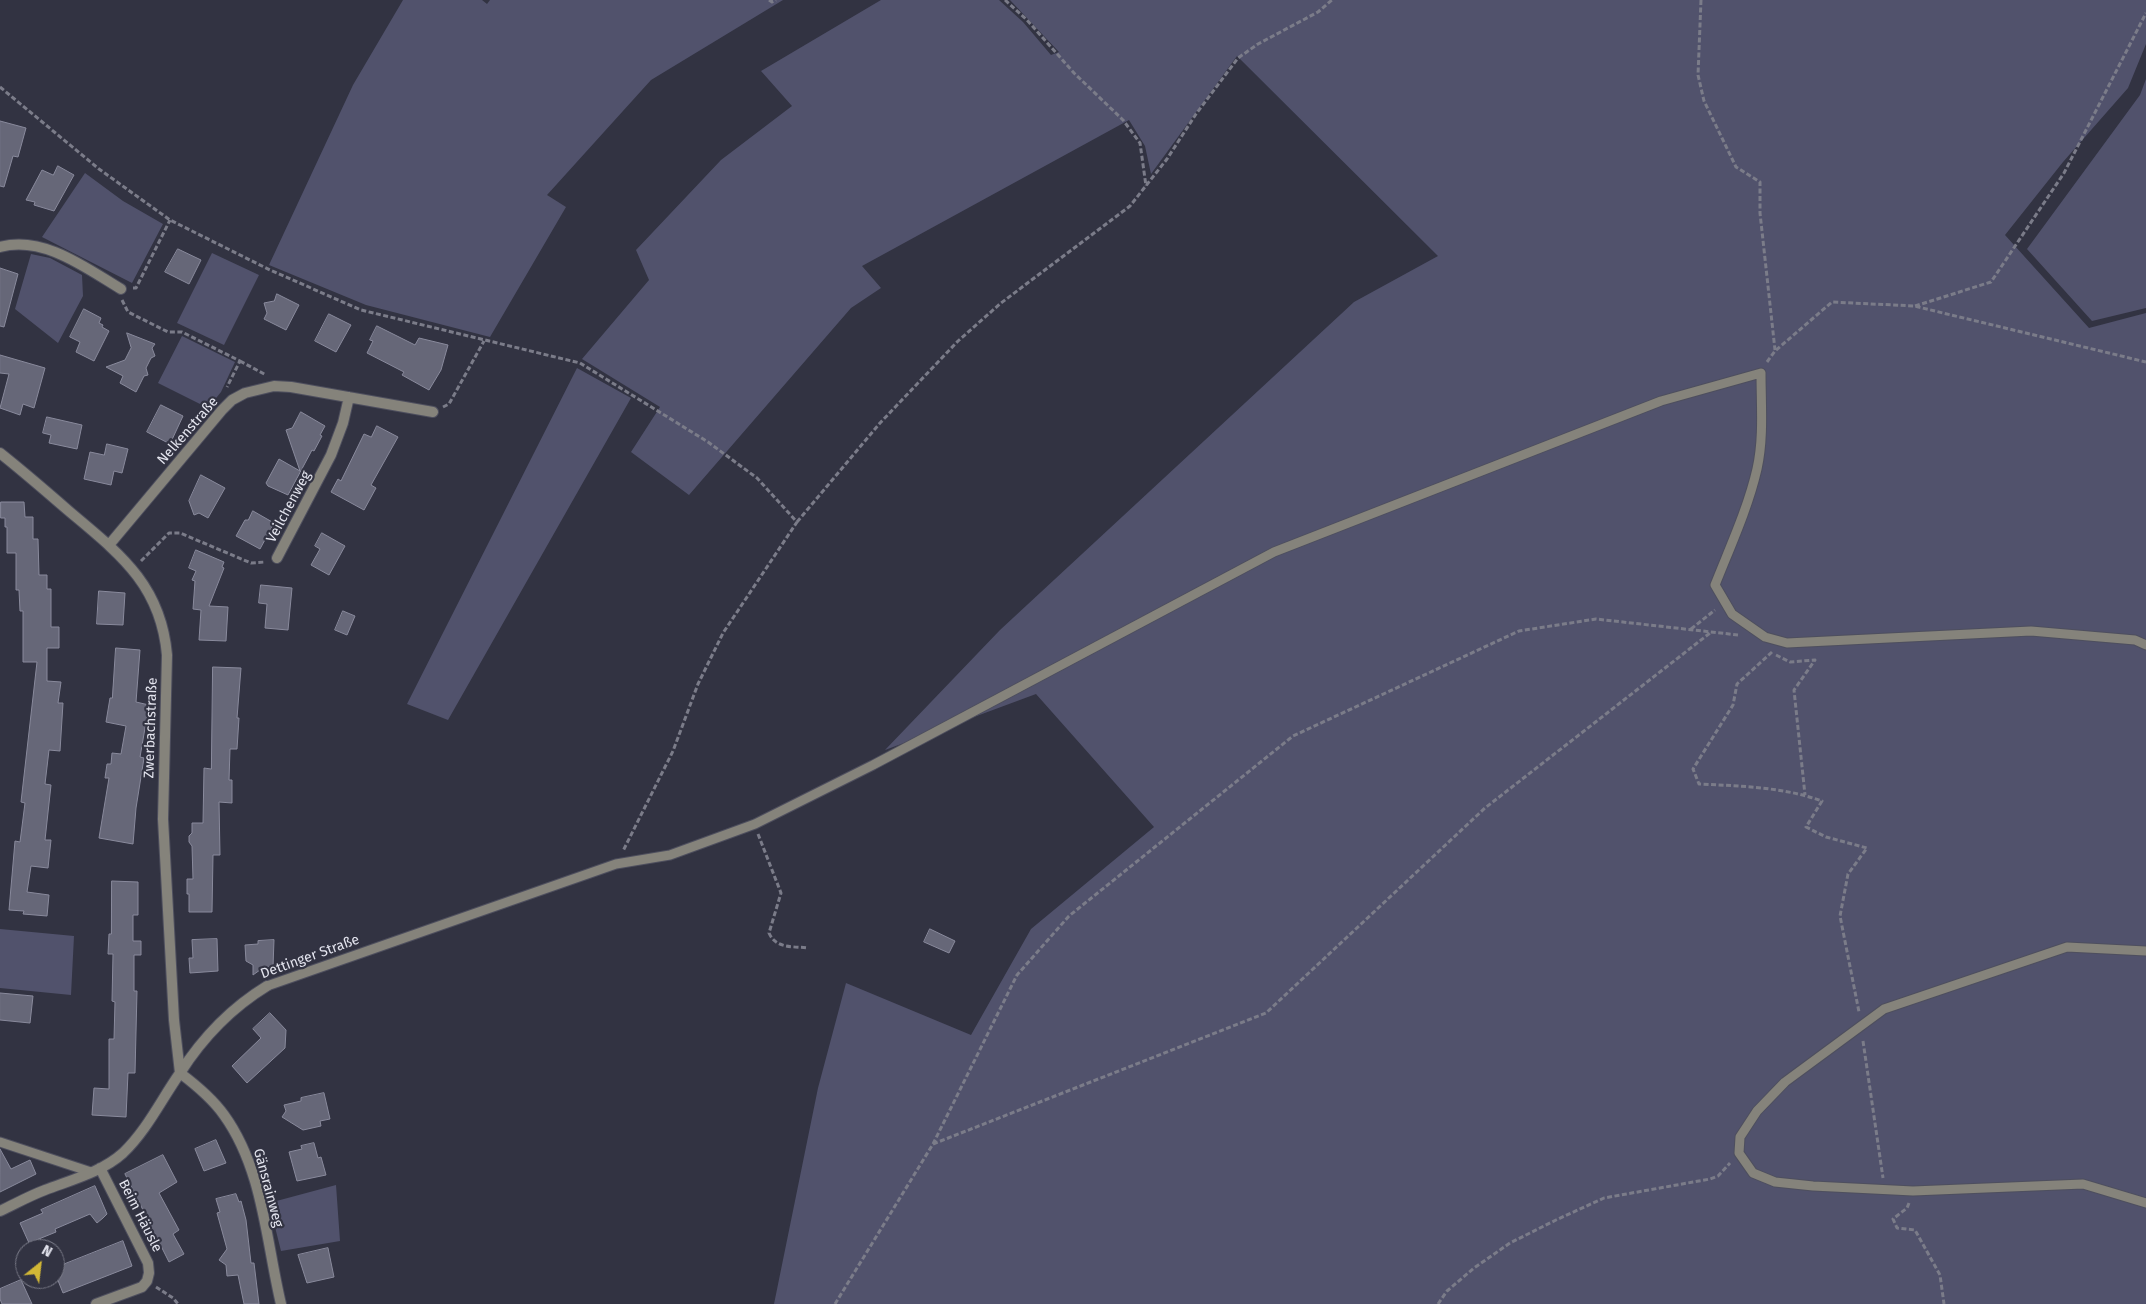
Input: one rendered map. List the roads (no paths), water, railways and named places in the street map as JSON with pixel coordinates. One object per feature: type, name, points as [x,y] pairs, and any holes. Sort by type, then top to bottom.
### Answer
[{"type":"street","points":[[0,247],[25,244],[44,248],[121,288]]},
{"type":"street","name":"Nelkenstraße","points":[[109,544],[232,400],[245,393],[274,386],[433,412]]},
{"type":"street","name":"Veilchenweg","points":[[277,558],[331,455],[343,423],[349,398]]},
{"type":"street","name":"Zwerbachstraße","points":[[0,453],[109,544],[132,569],[157,608],[165,632],[167,687],[163,820],[174,1020],[180,1073]]},
{"type":"street","name":"Dettinger Straße","points":[[0,1211],[42,1191],[96,1170],[116,1158],[134,1142],[145,1128],[204,1039],[223,1018],[240,1004],[268,986]]},
{"type":"street","name":"Gänsrainweg","points":[[180,1073],[211,1099],[224,1114],[243,1148],[259,1196],[281,1304]]},
{"type":"street","name":"Beim Häusle","points":[[96,1170],[148,1263],[149,1273],[147,1281],[135,1291],[96,1304]]},
{"type":"lane","name":"Dettinger Straße","points":[[268,986],[616,864],[670,855],[754,824],[873,765],[1274,552],[1661,401],[1760,373],[1761,420],[1758,468],[1715,585],[1732,614],[1765,637],[1787,643],[2031,631],[2135,640],[2146,645]]},
{"type":"lane","points":[[2146,951],[2067,948],[1884,1009],[1785,1082],[1757,1111],[1740,1136],[1739,1153],[1753,1173],[1775,1182],[1813,1186],[1913,1191],[2083,1184],[2146,1202]]},
{"type":"lane","points":[[0,1142],[96,1170]]}]
